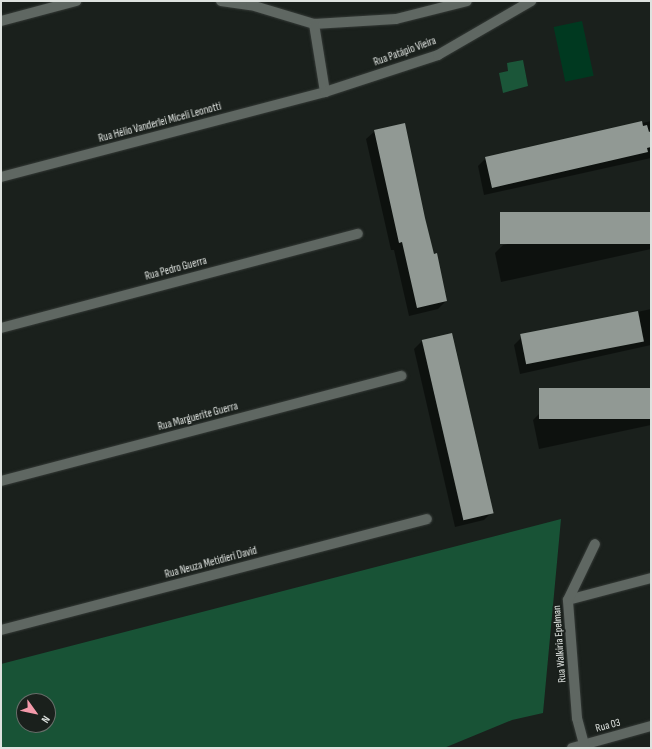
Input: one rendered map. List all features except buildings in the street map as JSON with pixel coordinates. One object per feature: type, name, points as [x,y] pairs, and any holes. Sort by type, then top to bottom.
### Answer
[{"type":"street","points":[[1,21],[76,1]]},
{"type":"street","points":[[221,1],[250,3],[314,24],[396,19],[467,1]]},
{"type":"street","name":"Rua Patápio Vieira","points":[[325,92],[438,55],[531,1]]},
{"type":"street","points":[[314,24],[325,92]]},
{"type":"street","name":"Rua Hélio Vanderlei Miceli Leonotti","points":[[1,177],[325,92]]},
{"type":"street","name":"Rua Pedro Guerra","points":[[1,328],[358,234]]},
{"type":"street","name":"Rua Marguerite Guerra","points":[[1,481],[401,376]]},
{"type":"street","name":"Rua Neuza Metidieri David","points":[[1,630],[426,519]]},
{"type":"street","name":"Rua Walkiria Epelman","points":[[585,746],[578,718],[568,600],[595,544]]},
{"type":"street","points":[[568,600],[651,578]]},
{"type":"street","name":"Rua 03","points":[[572,748],[585,746],[651,726]]},
{"type":"shaded area","points":[[582,21],[594,76],[565,82],[554,27]]},
{"type":"shaded area","points":[[523,60],[528,86],[503,93],[499,73],[508,71],[507,63]]},
{"type":"shaded area","points":[[561,519],[543,713],[512,720],[444,748],[1,748],[1,664]]}]
